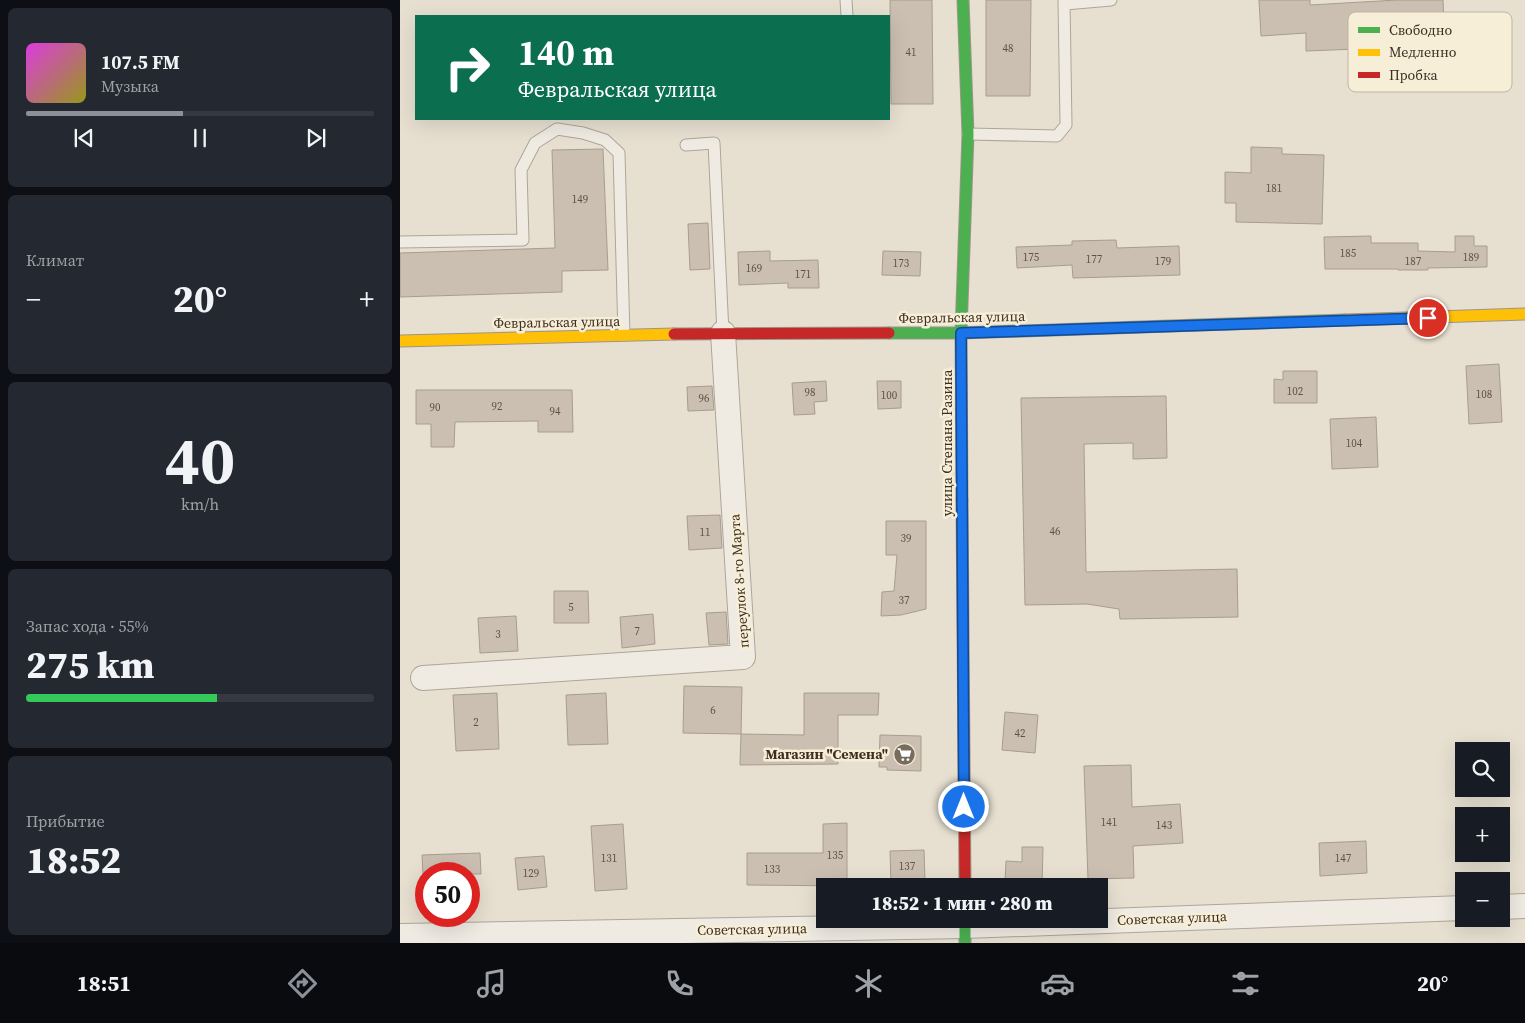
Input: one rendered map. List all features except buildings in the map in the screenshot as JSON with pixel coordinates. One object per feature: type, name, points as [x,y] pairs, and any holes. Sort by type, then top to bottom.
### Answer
[{"type":"street","name":"улица Степана Разина","points":[[963,0],[968,134],[961,333],[965,878]]},
{"type":"street","name":"Февральская улица","points":[[400,341],[723,333],[961,333],[1525,314]]},
{"type":"street","name":"переулок 8-го Марта","points":[[422,678],[744,657],[723,333]]},
{"type":"street","points":[[1510,906],[1525,906]]},
{"type":"street","name":"Советская улица","points":[[400,936],[965,929],[1455,908]]},
{"type":"lane","points":[[846,0],[846,15]]},
{"type":"lane","points":[[968,134],[1057,136],[1066,125],[1064,2],[1111,0]]},
{"type":"lane","points":[[400,242],[523,240],[521,170],[535,143],[557,129],[583,133],[605,140],[619,153],[624,335]]},
{"type":"lane","points":[[686,145],[714,143],[723,333]]},
{"type":"traffic: fast","points":[[962,500],[961,333],[968,134],[963,0]]},
{"type":"traffic: fast","points":[[889,333],[961,333],[1345,320]]},
{"type":"traffic: fast","points":[[965,928],[965,943]]},
{"type":"traffic: slow","points":[[1345,320],[1525,314]]},
{"type":"traffic: slow","points":[[400,341],[674,334]]},
{"type":"traffic: jam","points":[[674,334],[889,333]]},
{"type":"traffic: jam","points":[[962,500],[965,878]]},
{"type":"place","name":"Магазин \"Семена\"","points":[[904,754]]},
{"type":"route","points":[[964,807],[961,333],[1428,318]]}]
